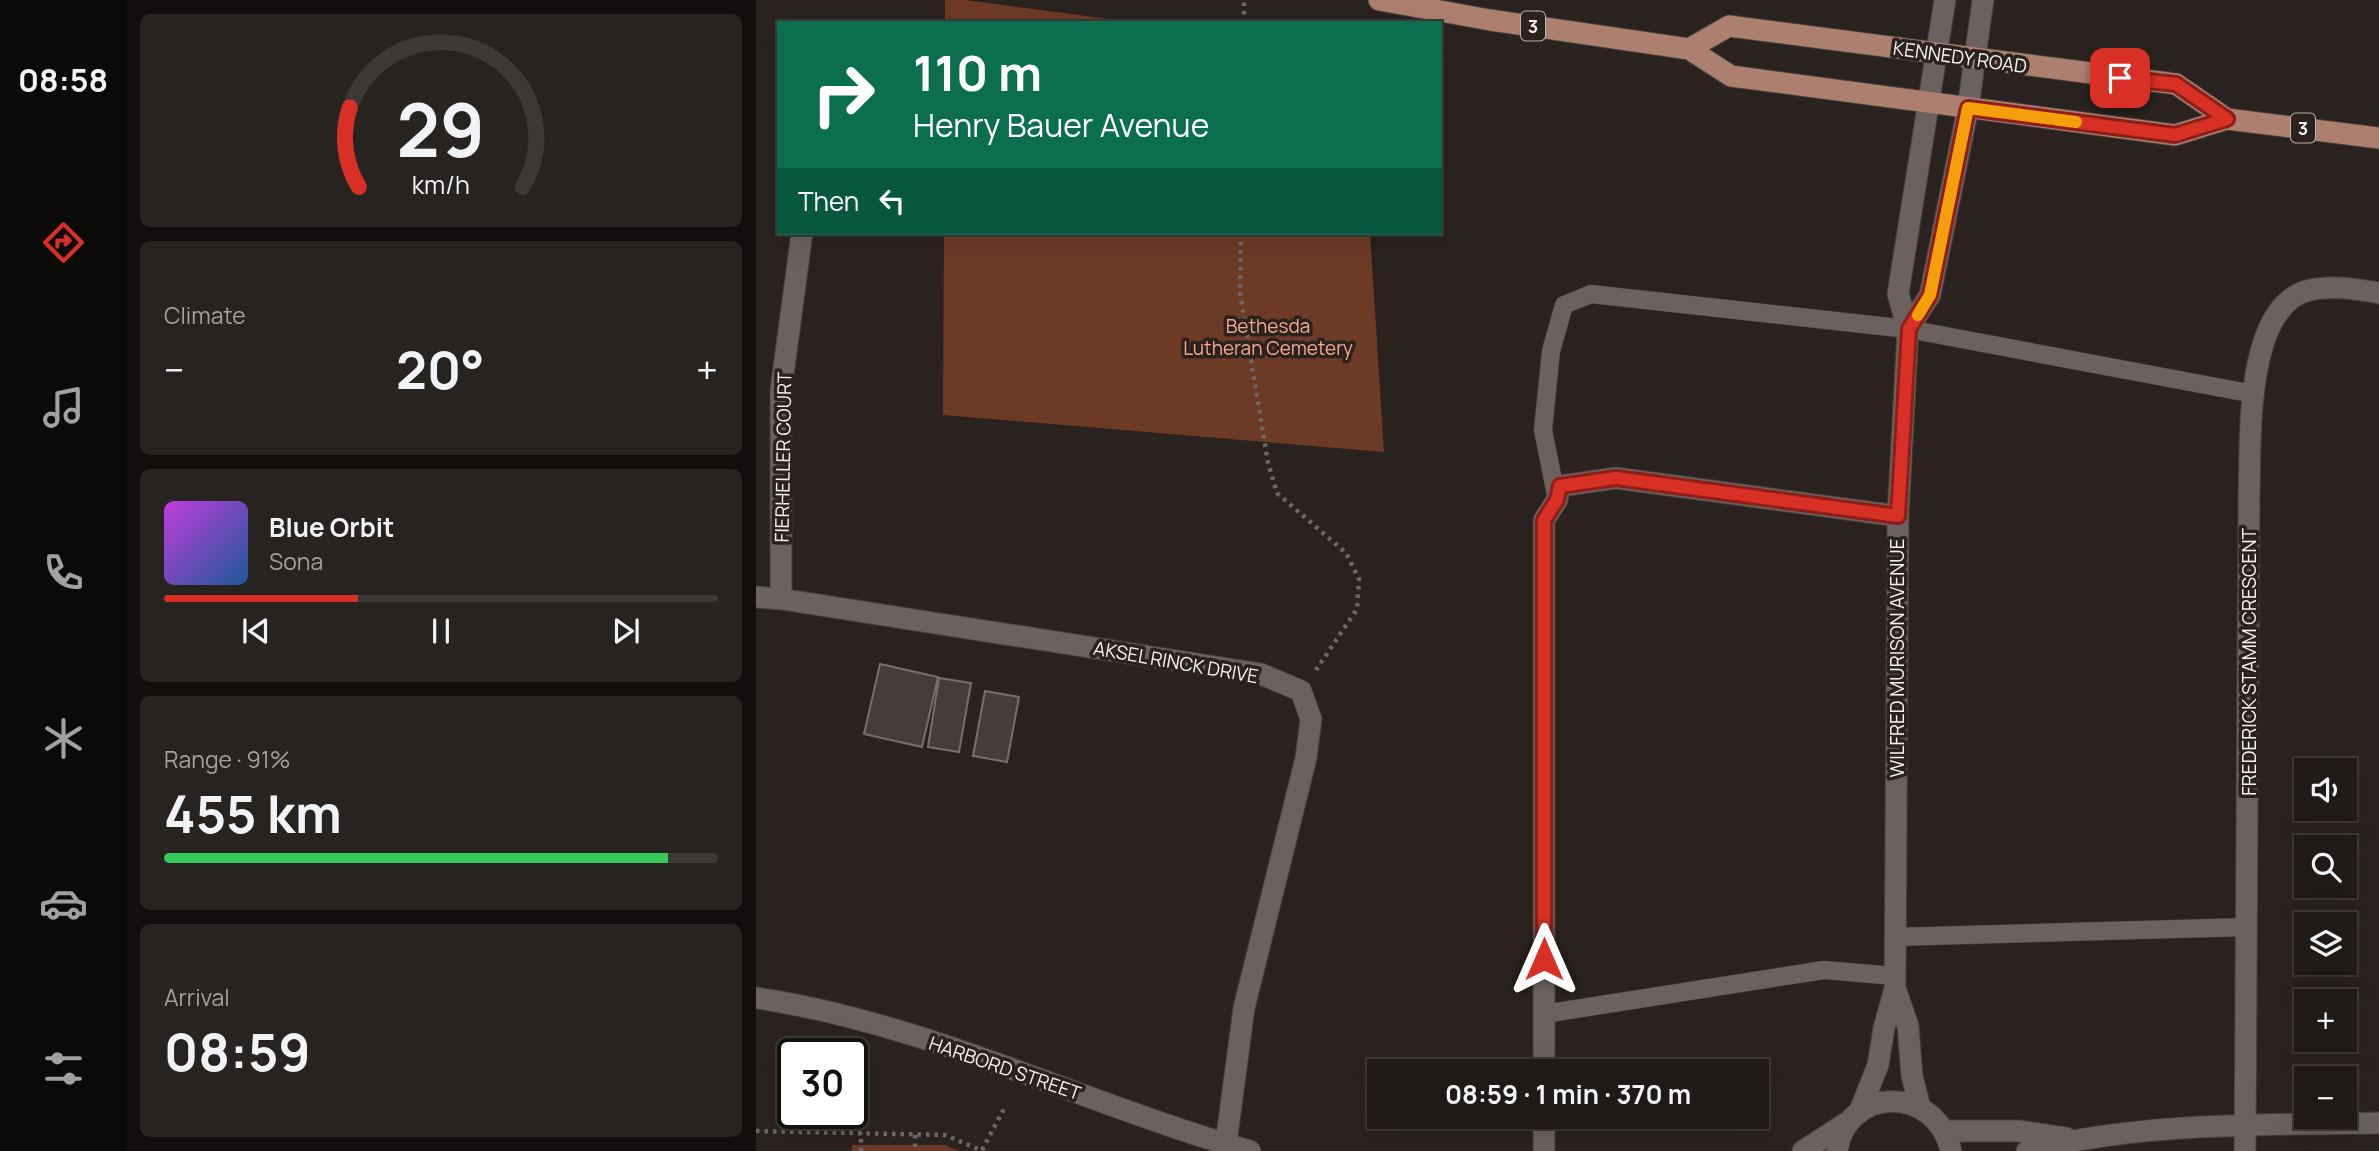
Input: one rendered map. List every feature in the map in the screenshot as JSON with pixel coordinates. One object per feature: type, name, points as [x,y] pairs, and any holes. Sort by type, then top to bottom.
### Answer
[{"type":"main road","name":"KENNEDY ROAD","points":[[1378,0],[1406,2],[1490,20],[1689,49],[1731,76],[2175,135],[2227,119],[2379,138]]},
{"type":"main road","name":"KENNEDY ROAD","points":[[1689,49],[1730,26],[2176,84],[2227,119]]},
{"type":"street","name":"WILFRED MURISON AVENUE","points":[[1837,1151],[1843,1132],[1856,1116],[1878,1065],[1895,982],[1898,516],[1909,329],[1898,294],[1945,0]]},
{"type":"street","name":"WILFRED MURISON AVENUE","points":[[1909,329],[1930,295],[1968,108],[1983,0]]},
{"type":"street","name":"FIERHELLER COURT","points":[[781,599],[780,390],[802,235]]},
{"type":"street","name":"FREDERICK STAMM CRESCENT","points":[[2245,1151],[2249,511],[2253,394],[2264,338],[2285,303],[2309,290],[2349,288],[2379,293]]},
{"type":"street","points":[[1544,1059],[1544,520],[1557,500],[1560,486],[1616,478],[1898,516]]},
{"type":"street","name":"AKSEL RINCK DRIVE","points":[[756,597],[1261,674],[1301,691]]},
{"type":"street","points":[[1225,1148],[1244,1008],[1306,758],[1311,719],[1301,691]]},
{"type":"street","name":"WILFRED MURISON AVENUE","points":[[1895,982],[1908,1026],[1912,1076],[1920,1107]]},
{"type":"street","name":"HARBORD STREET","points":[[756,998],[805,1005],[878,1024],[1225,1148],[1250,1151]]},
{"type":"street","points":[[1803,1151],[1873,1105],[1889,1101],[1920,1107],[1938,1122],[1947,1141],[2019,1131],[2045,1133],[2072,1140]]},
{"type":"street","points":[[2027,1151],[2072,1140],[2188,1128],[2379,1123]]},
{"type":"street","points":[[1544,1129],[1544,1151]]},
{"type":"lane","points":[[1557,500],[1543,430],[1551,351],[1564,304],[1591,294],[1909,329],[2253,394]]},
{"type":"lane","points":[[1895,937],[2248,927]]},
{"type":"lane","points":[[1544,1014],[1824,970],[1895,982]]},
{"type":"path","points":[[1244,0],[1244,21]]},
{"type":"path","points":[[1241,235],[1240,293],[1268,463],[1277,494],[1346,553],[1359,579],[1357,609],[1301,691]]},
{"type":"path","points":[[756,1131],[945,1135],[982,1151],[1005,1108]]},
{"type":"path","points":[[861,1133],[861,1151]]},
{"type":"path","points":[[915,1135],[915,1151]]},
{"type":"green space","points":[[945,0],[966,0],[1124,21],[945,21]]},
{"type":"green space","name":"Bethesda Lutheran Cemetery","points":[[944,235],[1370,235],[1384,452],[943,415]]},
{"type":"green space","points":[[852,1145],[945,1145],[959,1151],[852,1151]]},
{"type":"building","points":[[880,664],[938,677],[922,747],[864,734]]},
{"type":"building","points":[[939,678],[971,683],[959,752],[928,747]]},
{"type":"building","points":[[985,691],[1019,697],[1007,762],[973,756]]},
{"type":"slow traffic","points":[[1918,315],[1930,295],[1968,108],[2076,122]]},
{"type":"route","points":[[1544,959],[1544,520],[1557,500],[1560,486],[1616,478],[1898,516],[1909,329],[1930,295],[1968,108],[2175,135],[2227,119],[2176,84],[2120,78]]}]
